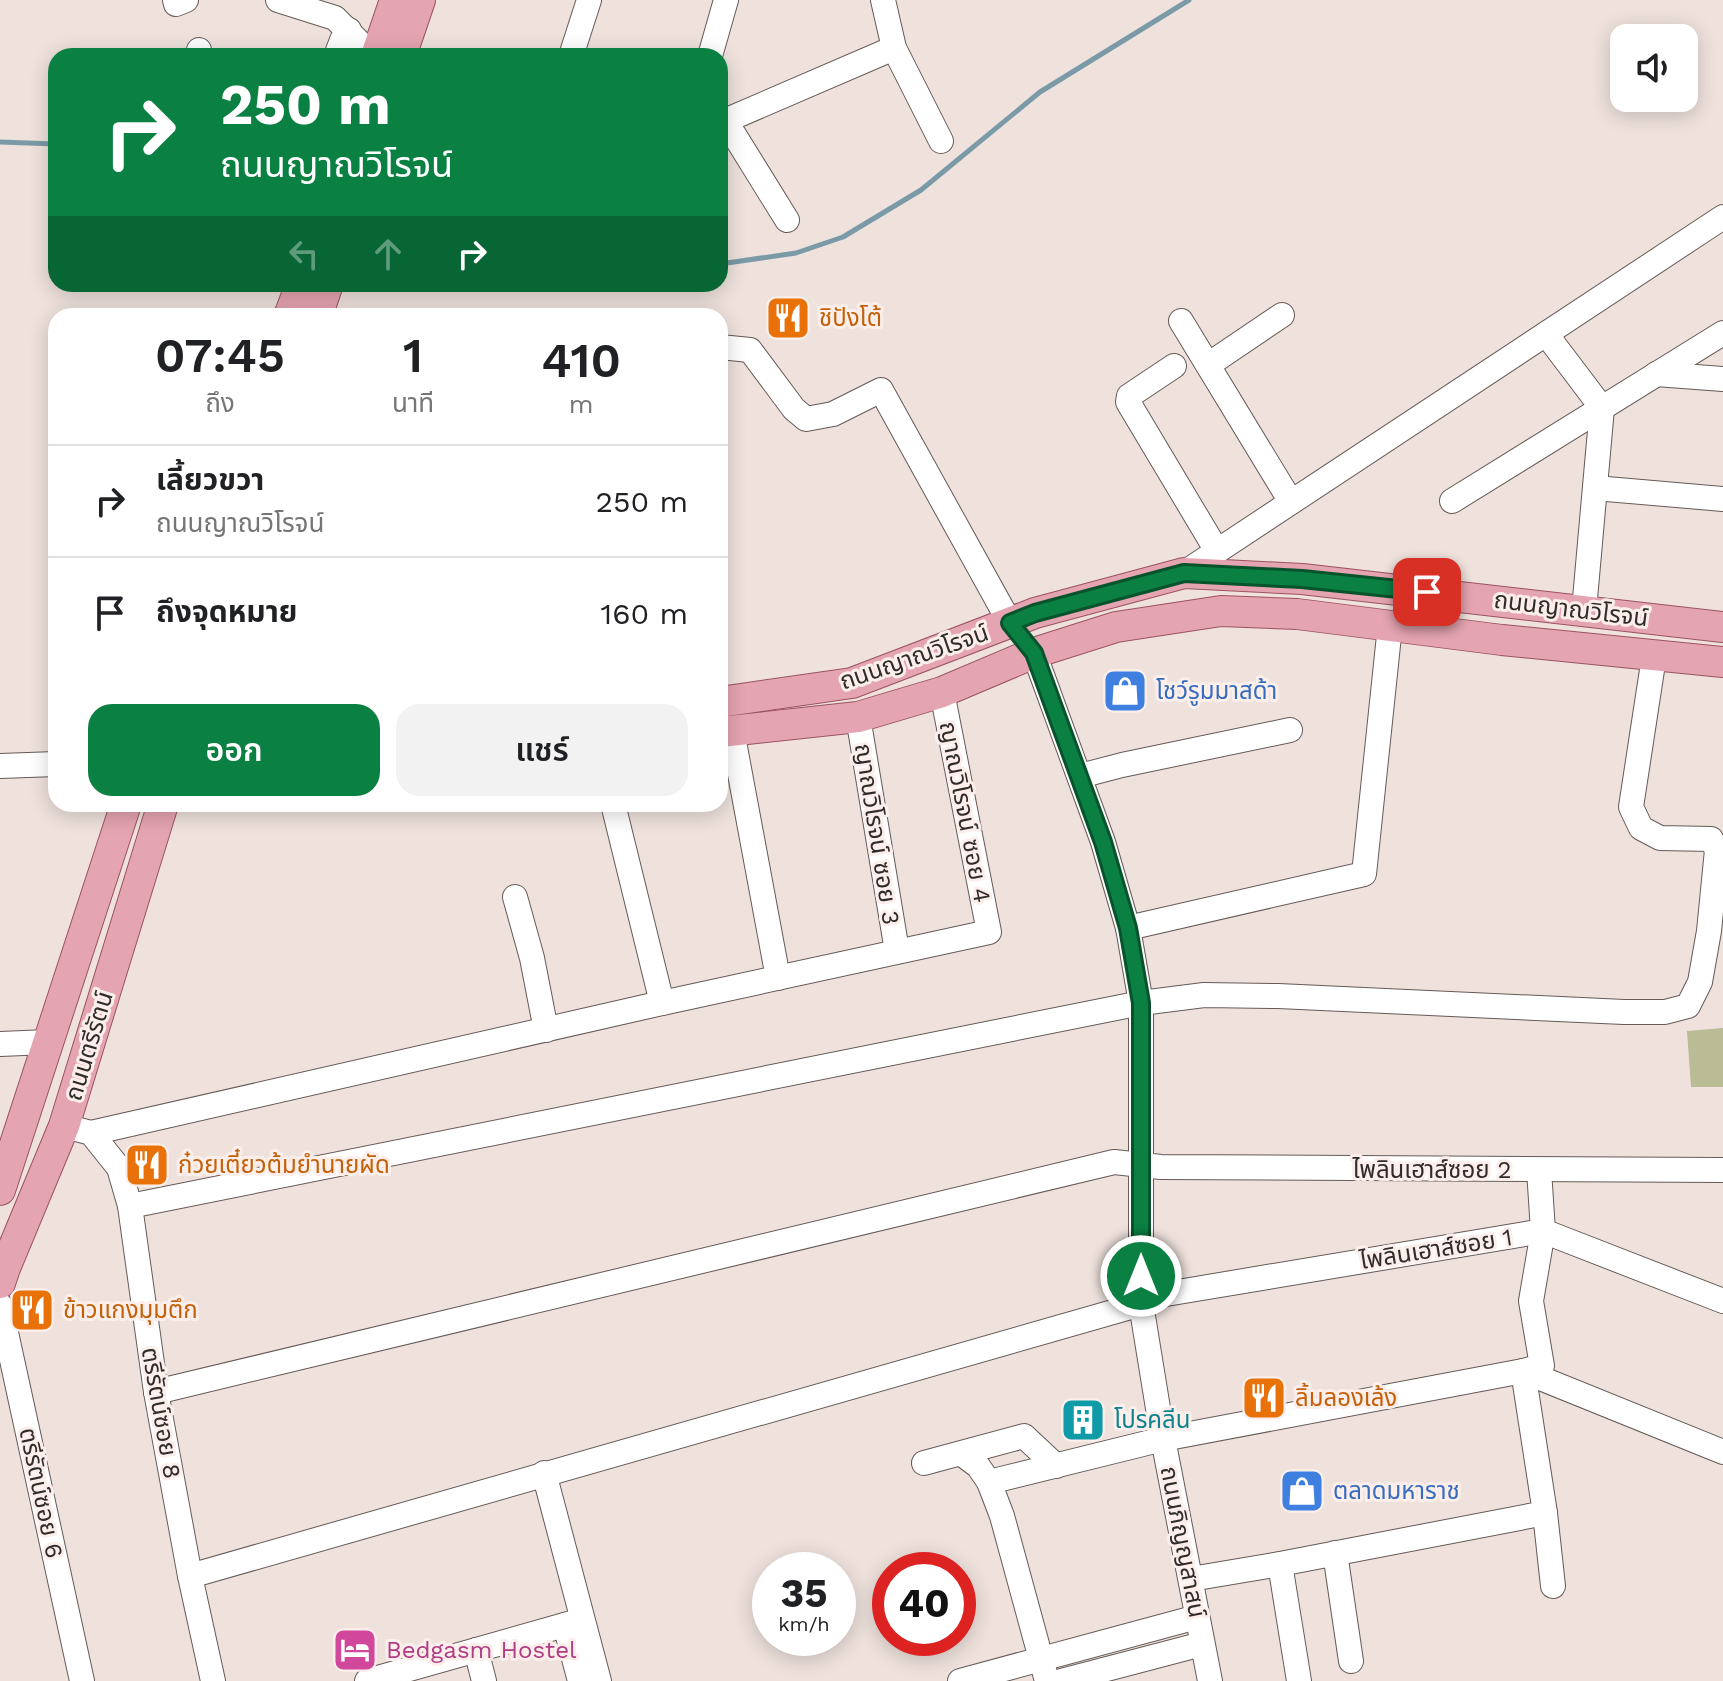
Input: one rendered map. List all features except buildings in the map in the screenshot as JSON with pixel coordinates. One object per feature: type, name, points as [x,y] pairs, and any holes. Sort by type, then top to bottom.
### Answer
[{"type":"main road","points":[[378,48],[395,0]]},
{"type":"main road","points":[[404,48],[420,0]]},
{"type":"main road","name":"ถนนญาณวิโรจน์","points":[[728,701],[852,683],[1035,613],[1184,573],[1302,579],[1723,627]]},
{"type":"main road","name":"ถนนญาณวิโรจน์","points":[[728,732],[858,717],[942,692],[1034,653],[1116,627],[1221,611],[1297,614],[1654,657],[1723,662]]},
{"type":"main road","points":[[1010,623],[1034,653]]},
{"type":"main road","name":"ถนนตรีรัตน์","points":[[0,1190],[123,812]]},
{"type":"main road","name":"ถนนตรีรัตน์","points":[[0,1283],[78,1129],[161,812]]},
{"type":"street","points":[[175,0],[176,4],[186,0]]},
{"type":"street","points":[[278,0],[341,16],[368,48]]},
{"type":"street","points":[[574,48],[589,0]]},
{"type":"street","points":[[712,48],[726,0]]},
{"type":"street","points":[[883,0],[894,48],[941,141]]},
{"type":"street","points":[[339,48],[342,40],[341,16]]},
{"type":"street","points":[[728,119],[894,48]]},
{"type":"street","points":[[728,129],[787,220]]},
{"type":"street","points":[[1184,573],[1723,217]]},
{"type":"street","points":[[1208,365],[1282,315]]},
{"type":"street","points":[[1181,321],[1291,502]]},
{"type":"street","points":[[1452,501],[1723,333]]},
{"type":"street","points":[[1546,334],[1602,408],[1584,610]]},
{"type":"street","points":[[728,348],[750,350],[794,409],[806,419],[833,414],[881,390],[1010,623]]},
{"type":"street","points":[[1174,366],[1129,396],[1128,402],[1217,551]]},
{"type":"street","points":[[1656,374],[1723,379]]},
{"type":"street","points":[[1595,488],[1723,499]]},
{"type":"street","points":[[1128,928],[1364,874],[1390,626]]},
{"type":"street","name":"ถนนภิญญสาสน์","points":[[1034,653],[1103,842],[1128,928],[1141,1003],[1141,1304],[1163,1439],[1210,1681]]},
{"type":"street","points":[[130,1206],[1141,1003],[1204,995],[1624,1012],[1665,1012],[1688,1006],[1700,982],[1709,931],[1717,850],[1711,839],[1660,838],[1641,828],[1631,807],[1654,657]]},
{"type":"street","name":"ญาณวิโรจน์ ซอย 4","points":[[897,951],[989,932],[942,692]]},
{"type":"street","name":"ญาณวิโรจน์ ซอย 3","points":[[858,717],[897,951]]},
{"type":"street","points":[[1080,776],[1290,730]]},
{"type":"street","points":[[728,741],[778,978]]},
{"type":"street","points":[[0,766],[48,764]]},
{"type":"street","points":[[615,812],[662,1003]]},
{"type":"street","points":[[515,897],[532,958],[546,1030]]},
{"type":"street","points":[[78,1129],[546,1030],[897,951]]},
{"type":"street","points":[[0,1044],[48,1042]]},
{"type":"street","name":"ตรีรัตน์ซอย 8","points":[[78,1129],[119,1168],[130,1206],[156,1392],[212,1681]]},
{"type":"street","name":"ไพลินเฮาส์ซอย 2","points":[[156,1392],[1114,1162],[1177,1168],[1723,1170]]},
{"type":"street","points":[[989,1482],[1163,1439],[1542,1366],[1531,1301],[1543,1231],[1539,1170]]},
{"type":"street","name":"ไพลินเฮาส์ซอย 1","points":[[190,1576],[1141,1304],[1160,1295],[1543,1231],[1723,1301]]},
{"type":"street","name":"ตรีรัตน์ซอย 6","points":[[0,1305],[82,1681]]},
{"type":"street","points":[[1523,1371],[1723,1452]]},
{"type":"street","points":[[1523,1371],[1553,1586]]},
{"type":"street","points":[[924,1463],[1024,1436],[1056,1466]]},
{"type":"street","points":[[962,1454],[978,1466],[989,1482],[1002,1516],[1044,1670]]},
{"type":"street","points":[[544,1473],[574,1622],[580,1681]]},
{"type":"street","points":[[1191,1579],[1545,1513]]},
{"type":"street","points":[[1335,1553],[1351,1661]]},
{"type":"street","points":[[1280,1564],[1299,1681]]},
{"type":"street","points":[[960,1681],[1044,1670],[1197,1617]]},
{"type":"street","points":[[367,1681],[445,1670],[476,1650],[574,1622]]},
{"type":"street","points":[[574,1622],[599,1681]]},
{"type":"street","points":[[1061,1681],[1202,1644]]},
{"type":"street","points":[[476,1650],[484,1681]]},
{"type":"green space","points":[[1723,1028],[1723,1087],[1691,1087],[1687,1031]]},
{"type":"waterway","points":[[728,263],[796,253],[843,237],[921,190],[1040,92],[1189,0]]},
{"type":"waterway","points":[[0,142],[48,144]]},
{"type":"place","name":"ชิปังโต้","points":[[788,318]]},
{"type":"place","name":"โชว์รูมมาสด้า","points":[[1125,691]]},
{"type":"place","name":"ก๋วยเตี๋ยวต้มยำนายผัด","points":[[147,1165]]},
{"type":"place","name":"ข้าวแกงมุมตึก","points":[[32,1310]]},
{"type":"place","name":"ลิ้มลองเล้ง","points":[[1264,1398]]},
{"type":"place","name":"โปรคลีน","points":[[1083,1420]]},
{"type":"place","name":"ตลาดมหาราช","points":[[1302,1491]]},
{"type":"place","name":"Bedgasm Hostel","points":[[355,1650]]},
{"type":"route","points":[[1141,1276],[1141,1003],[1128,928],[1103,842],[1034,653],[1010,623],[1035,613],[1184,573],[1302,579],[1427,592]]}]
